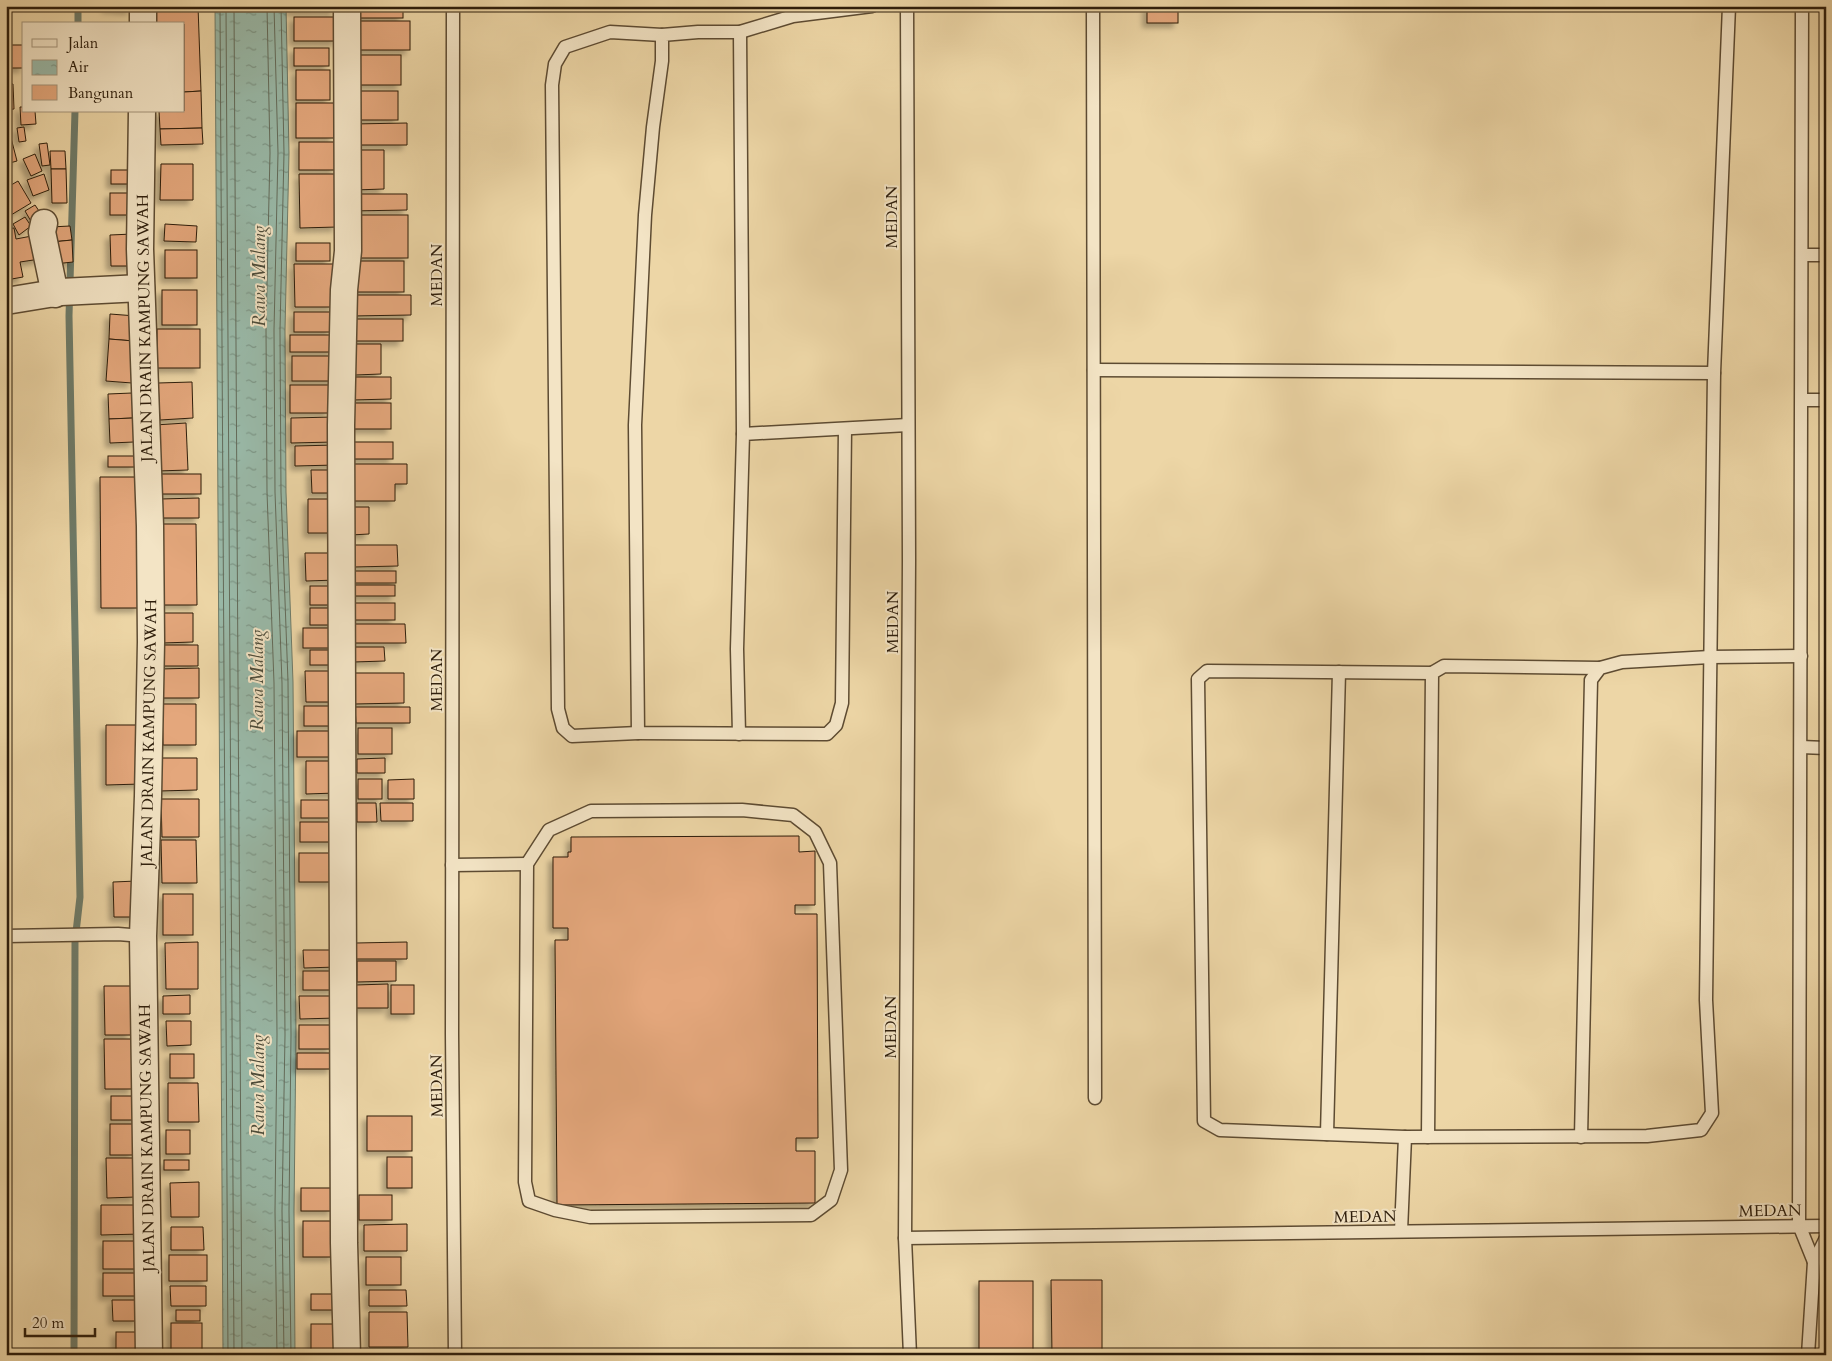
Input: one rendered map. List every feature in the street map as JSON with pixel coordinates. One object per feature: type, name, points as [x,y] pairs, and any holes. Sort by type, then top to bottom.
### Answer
[{"type":"street","points":[[143,22],[144,6]]},
{"type":"street","points":[[347,6],[348,251],[344,290],[341,425],[344,1204],[347,1355]]},
{"type":"street","name":"JALAN DRAIN KAMPUNG SAWAH","points":[[142,112],[129,289],[150,526],[151,642],[148,796],[131,935],[149,1355]]},
{"type":"street","points":[[44,223],[42,232],[58,293]]},
{"type":"street","points":[[6,301],[58,293],[129,289]]},
{"type":"lane","name":"MEDAN","points":[[453,6],[452,865],[455,1355]]},
{"type":"lane","points":[[845,428],[842,703],[836,725],[827,734],[638,733],[572,736],[563,728],[558,709],[552,85],[555,64],[565,47],[610,32],[662,35],[698,32],[740,32],[793,16],[872,6]]},
{"type":"lane","name":"MEDAN","points":[[907,6],[908,425],[905,1238],[910,1355]]},
{"type":"lane","points":[[1093,6],[1095,1098]]},
{"type":"lane","points":[[1729,6],[1714,373],[1710,657],[1706,1000],[1712,1113],[1701,1130],[1647,1136],[1406,1137],[1220,1130],[1204,1121],[1198,679],[1207,671],[1432,673],[1444,666],[1600,668],[1622,662],[1710,657],[1801,656]]},
{"type":"lane","points":[[1802,6],[1799,1225],[1814,1262]]},
{"type":"lane","points":[[739,734],[737,612],[743,434],[740,32]]},
{"type":"lane","points":[[638,733],[635,416],[645,215],[653,128],[662,61],[662,35]]},
{"type":"lane","points":[[1802,255],[1826,255]]},
{"type":"lane","points":[[1094,370],[1714,373]]},
{"type":"lane","points":[[1802,400],[1826,400]]},
{"type":"lane","points":[[743,434],[908,425]]},
{"type":"lane","points":[[1581,1137],[1591,680],[1600,668]]},
{"type":"lane","points":[[1327,1134],[1339,672]]},
{"type":"lane","points":[[1428,1137],[1432,673]]},
{"type":"lane","points":[[1801,748],[1826,748]]},
{"type":"lane","points":[[750,811],[793,815],[815,832],[830,863],[841,1170],[832,1200],[810,1215],[590,1217],[555,1210],[529,1201],[526,1182],[527,864],[549,830],[591,812],[750,811]]},
{"type":"lane","points":[[452,865],[527,864]]},
{"type":"lane","points":[[6,936],[131,935]]},
{"type":"lane","points":[[1401,1231],[1406,1137]]},
{"type":"lane","name":"MEDAN","points":[[905,1238],[1826,1226]]},
{"type":"lane","points":[[1808,1355],[1814,1262],[1826,1238]]},
{"type":"water","name":"Rawa Malang","points":[[215,6],[286,6],[289,153],[285,330],[286,492],[293,682],[296,1035],[295,1355],[223,1355]]},
{"type":"building","points":[[106,6],[131,6],[131,10],[106,8]]},
{"type":"building","points":[[156,6],[198,6],[201,91],[185,92],[185,22],[156,22]]},
{"type":"building","points":[[291,6],[335,6],[335,11],[291,11]]},
{"type":"building","points":[[353,6],[403,6],[403,18],[353,18]]},
{"type":"building","points":[[1147,6],[1178,6],[1178,23],[1147,23]]},
{"type":"building","points":[[294,17],[337,17],[337,41],[294,41]]},
{"type":"building","points":[[353,21],[410,21],[410,50],[353,50]]},
{"type":"building","points":[[6,45],[22,45],[22,68],[6,68]]},
{"type":"building","points":[[294,48],[329,48],[329,66],[294,66]]},
{"type":"building","points":[[350,55],[401,55],[401,85],[350,85]]},
{"type":"building","points":[[296,70],[330,70],[330,100],[296,100]]},
{"type":"building","points":[[6,84],[13,84],[14,109],[6,110]]},
{"type":"building","points":[[201,91],[202,128],[160,129],[159,112],[185,112],[185,92]]},
{"type":"building","points":[[353,91],[398,91],[398,120],[353,120]]},
{"type":"building","points":[[296,103],[334,103],[334,138],[296,138]]},
{"type":"building","points":[[20,107],[22,107],[22,112],[35,112],[36,124],[21,125]]},
{"type":"building","points":[[407,123],[407,145],[353,145],[353,124]]},
{"type":"building","points":[[24,127],[26,141],[19,142],[17,128]]},
{"type":"building","points":[[202,128],[203,144],[161,145],[160,129]]},
{"type":"building","points":[[10,134],[17,161],[6,164],[6,135]]},
{"type":"building","points":[[299,142],[336,142],[336,170],[299,170]]},
{"type":"building","points":[[47,143],[50,165],[42,166],[39,144]]},
{"type":"building","points":[[354,150],[384,150],[384,189],[354,190]]},
{"type":"building","points":[[50,151],[65,151],[66,169],[51,169]]},
{"type":"building","points":[[35,154],[42,171],[31,176],[23,159]]},
{"type":"building","points":[[161,164],[193,164],[193,200],[160,200]]},
{"type":"building","points":[[51,169],[66,169],[67,203],[52,203]]},
{"type":"building","points":[[111,170],[135,170],[135,184],[111,184]]},
{"type":"building","points":[[44,174],[49,190],[33,196],[27,180]]},
{"type":"building","points":[[299,174],[337,174],[337,227],[300,228]]},
{"type":"building","points":[[18,181],[31,203],[6,218],[6,188]]},
{"type":"building","points":[[110,193],[132,193],[132,215],[110,215]]},
{"type":"building","points":[[350,194],[407,194],[407,210],[350,211]]},
{"type":"building","points":[[35,205],[43,217],[32,223],[25,211]]},
{"type":"building","points":[[354,215],[408,215],[408,258],[354,258]]},
{"type":"building","points":[[25,217],[31,226],[19,235],[13,224]]},
{"type":"building","points":[[165,224],[197,226],[196,242],[164,241]]},
{"type":"building","points":[[70,226],[72,240],[52,242],[51,227]]},
{"type":"building","points":[[14,228],[16,239],[37,235],[40,259],[20,262],[23,277],[6,280],[6,229]]},
{"type":"building","points":[[133,234],[134,266],[111,266],[110,235]]},
{"type":"building","points":[[72,240],[73,262],[54,264],[52,242]]},
{"type":"building","points":[[296,243],[330,243],[330,261],[296,261]]},
{"type":"building","points":[[165,250],[197,250],[197,278],[165,278]]},
{"type":"building","points":[[351,261],[404,261],[404,292],[351,292]]},
{"type":"building","points":[[294,264],[334,264],[334,307],[295,307]]},
{"type":"building","points":[[162,290],[197,290],[197,325],[162,325]]},
{"type":"building","points":[[351,295],[411,295],[411,315],[351,316]]},
{"type":"building","points":[[294,312],[332,312],[332,332],[294,332]]},
{"type":"building","points":[[110,314],[136,316],[134,341],[109,339]]},
{"type":"building","points":[[354,319],[403,319],[403,341],[354,341]]},
{"type":"building","points":[[157,329],[200,329],[200,368],[157,368]]},
{"type":"building","points":[[290,335],[334,335],[334,352],[290,352]]},
{"type":"building","points":[[109,339],[134,341],[132,383],[106,381]]},
{"type":"building","points":[[355,344],[381,344],[381,374],[355,375]]},
{"type":"building","points":[[292,356],[336,356],[336,381],[292,381]]},
{"type":"building","points":[[352,377],[391,377],[391,399],[352,400]]},
{"type":"building","points":[[192,382],[193,418],[160,420],[158,383]]},
{"type":"building","points":[[290,385],[330,385],[330,413],[290,413]]},
{"type":"building","points":[[132,393],[133,418],[109,419],[108,394]]},
{"type":"building","points":[[351,403],[391,403],[391,429],[351,429]]},
{"type":"building","points":[[334,417],[334,442],[291,443],[291,418]]},
{"type":"building","points":[[133,418],[134,442],[110,443],[109,419]]},
{"type":"building","points":[[186,423],[188,470],[157,471],[155,425]]},
{"type":"building","points":[[351,442],[393,442],[393,459],[351,459]]},
{"type":"building","points":[[336,445],[336,465],[295,466],[295,446]]},
{"type":"building","points":[[108,456],[136,456],[136,467],[108,467]]},
{"type":"building","points":[[353,464],[407,464],[407,484],[395,484],[395,501],[353,501]]},
{"type":"building","points":[[311,470],[335,470],[335,493],[312,493]]},
{"type":"building","points":[[160,474],[201,474],[201,494],[160,494]]},
{"type":"building","points":[[100,477],[139,477],[140,608],[101,608]]},
{"type":"building","points":[[199,498],[199,518],[160,518],[160,499]]},
{"type":"building","points":[[308,499],[334,499],[335,533],[308,533]]},
{"type":"building","points":[[350,507],[369,507],[369,534],[350,535]]},
{"type":"building","points":[[160,524],[196,524],[197,605],[160,605]]},
{"type":"building","points":[[353,545],[397,545],[398,566],[353,567]]},
{"type":"building","points":[[305,553],[337,553],[337,580],[306,581]]},
{"type":"building","points":[[351,571],[396,571],[396,583],[351,583]]},
{"type":"building","points":[[353,585],[395,585],[395,596],[353,596]]},
{"type":"building","points":[[310,586],[336,586],[336,605],[310,605]]},
{"type":"building","points":[[351,603],[395,603],[395,620],[351,620]]},
{"type":"building","points":[[310,608],[339,608],[339,625],[310,625]]},
{"type":"building","points":[[162,613],[193,613],[193,642],[162,643]]},
{"type":"building","points":[[353,624],[405,624],[406,643],[354,643]]},
{"type":"building","points":[[303,628],[338,628],[338,648],[303,648]]},
{"type":"building","points":[[161,645],[198,645],[198,666],[162,666]]},
{"type":"building","points":[[353,647],[384,647],[385,661],[353,662]]},
{"type":"building","points":[[310,650],[340,650],[340,665],[310,665]]},
{"type":"building","points":[[199,668],[199,698],[161,698],[160,669]]},
{"type":"building","points":[[305,671],[341,671],[341,702],[306,702]]},
{"type":"building","points":[[354,673],[404,673],[404,703],[354,704]]},
{"type":"building","points":[[162,704],[196,704],[196,745],[163,745]]},
{"type":"building","points":[[304,706],[339,706],[339,726],[304,726]]},
{"type":"building","points":[[355,707],[410,707],[410,723],[356,723]]},
{"type":"building","points":[[106,725],[141,725],[141,784],[106,785]]},
{"type":"building","points":[[358,728],[392,728],[392,754],[358,754]]},
{"type":"building","points":[[297,731],[335,731],[335,757],[297,757]]},
{"type":"building","points":[[159,758],[197,758],[197,790],[159,791]]},
{"type":"building","points":[[385,758],[385,773],[357,773],[357,759]]},
{"type":"building","points":[[306,761],[335,761],[336,793],[306,794]]},
{"type":"building","points":[[358,779],[382,779],[382,799],[358,799]]},
{"type":"building","points":[[414,779],[414,799],[388,799],[388,780]]},
{"type":"building","points":[[161,799],[199,799],[199,837],[162,837]]},
{"type":"building","points":[[301,800],[333,800],[333,818],[301,818]]},
{"type":"building","points":[[357,803],[376,803],[377,822],[357,822]]},
{"type":"building","points":[[380,803],[413,803],[413,821],[381,821]]},
{"type":"building","points":[[300,822],[336,822],[336,842],[300,842]]},
{"type":"building","points":[[799,836],[799,852],[815,851],[815,905],[795,905],[795,914],[817,914],[818,1138],[796,1138],[796,1151],[815,1151],[815,1203],[557,1205],[555,940],[568,940],[568,928],[553,928],[553,857],[568,857],[568,852],[571,852],[571,837]]},
{"type":"building","points":[[161,840],[196,840],[197,883],[162,883]]},
{"type":"building","points":[[299,853],[334,853],[334,882],[299,882]]},
{"type":"building","points":[[137,881],[137,917],[114,917],[113,882]]},
{"type":"building","points":[[163,894],[193,894],[193,935],[163,935]]},
{"type":"building","points":[[198,942],[198,989],[166,989],[165,943]]},
{"type":"building","points":[[407,942],[407,959],[356,959],[356,943]]},
{"type":"building","points":[[303,950],[337,950],[337,967],[304,968]]},
{"type":"building","points":[[357,961],[396,961],[396,981],[357,982]]},
{"type":"building","points":[[303,971],[335,971],[335,990],[303,990]]},
{"type":"building","points":[[388,984],[388,1008],[355,1008],[355,985]]},
{"type":"building","points":[[391,985],[414,985],[414,1014],[391,1014]]},
{"type":"building","points":[[104,986],[131,986],[131,1035],[105,1035]]},
{"type":"building","points":[[190,995],[190,1014],[163,1014],[163,996]]},
{"type":"building","points":[[299,996],[336,996],[336,1018],[300,1019]]},
{"type":"building","points":[[166,1021],[191,1021],[191,1045],[167,1046]]},
{"type":"building","points":[[299,1025],[332,1025],[332,1049],[299,1049]]},
{"type":"building","points":[[104,1039],[133,1039],[133,1089],[105,1089]]},
{"type":"building","points":[[297,1053],[332,1053],[332,1069],[297,1069]]},
{"type":"building","points":[[170,1054],[194,1054],[194,1078],[170,1078]]},
{"type":"building","points":[[168,1083],[198,1083],[199,1122],[168,1122]]},
{"type":"building","points":[[111,1096],[138,1096],[138,1120],[111,1120]]},
{"type":"building","points":[[367,1116],[412,1116],[412,1151],[367,1151]]},
{"type":"building","points":[[110,1124],[134,1124],[134,1155],[110,1155]]},
{"type":"building","points":[[166,1130],[190,1130],[190,1154],[166,1154]]},
{"type":"building","points":[[387,1157],[412,1157],[412,1188],[387,1188]]},
{"type":"building","points":[[106,1158],[136,1158],[136,1197],[107,1198]]},
{"type":"building","points":[[164,1160],[189,1160],[189,1170],[164,1170]]},
{"type":"building","points":[[199,1182],[199,1217],[171,1217],[170,1183]]},
{"type":"building","points":[[301,1188],[333,1188],[333,1211],[301,1211]]},
{"type":"building","points":[[359,1195],[392,1195],[392,1220],[359,1220]]},
{"type":"building","points":[[101,1205],[141,1205],[141,1234],[101,1235]]},
{"type":"building","points":[[303,1221],[334,1221],[334,1257],[303,1257]]},
{"type":"building","points":[[407,1224],[407,1251],[364,1251],[364,1225]]},
{"type":"building","points":[[171,1227],[203,1227],[204,1250],[171,1250]]},
{"type":"building","points":[[103,1241],[142,1241],[142,1269],[103,1269]]},
{"type":"building","points":[[169,1255],[207,1255],[207,1281],[169,1281]]},
{"type":"building","points":[[366,1257],[401,1257],[401,1285],[366,1285]]},
{"type":"building","points":[[103,1273],[141,1273],[141,1296],[103,1296]]},
{"type":"building","points":[[1051,1280],[1102,1280],[1102,1355],[1052,1355]]},
{"type":"building","points":[[979,1281],[1033,1281],[1033,1355],[979,1355]]},
{"type":"building","points":[[170,1286],[206,1286],[206,1306],[171,1306]]},
{"type":"building","points":[[369,1290],[406,1290],[407,1306],[369,1306]]},
{"type":"building","points":[[311,1294],[343,1294],[343,1310],[311,1310]]},
{"type":"building","points":[[112,1300],[139,1300],[139,1321],[113,1321]]},
{"type":"building","points":[[176,1310],[200,1310],[200,1321],[176,1321]]},
{"type":"building","points":[[369,1312],[407,1312],[408,1347],[369,1347]]},
{"type":"building","points":[[171,1323],[202,1323],[202,1351],[171,1351]]},
{"type":"building","points":[[311,1324],[339,1324],[339,1355],[311,1355]]},
{"type":"building","points":[[116,1332],[139,1332],[139,1353],[116,1353]]},
{"type":"building","points":[[365,1350],[406,1350],[406,1355],[365,1355]]},
{"type":"waterway","points":[[78,6],[78,22]]},
{"type":"waterway","points":[[74,1355],[75,941],[80,897],[69,316],[75,112]]}]
